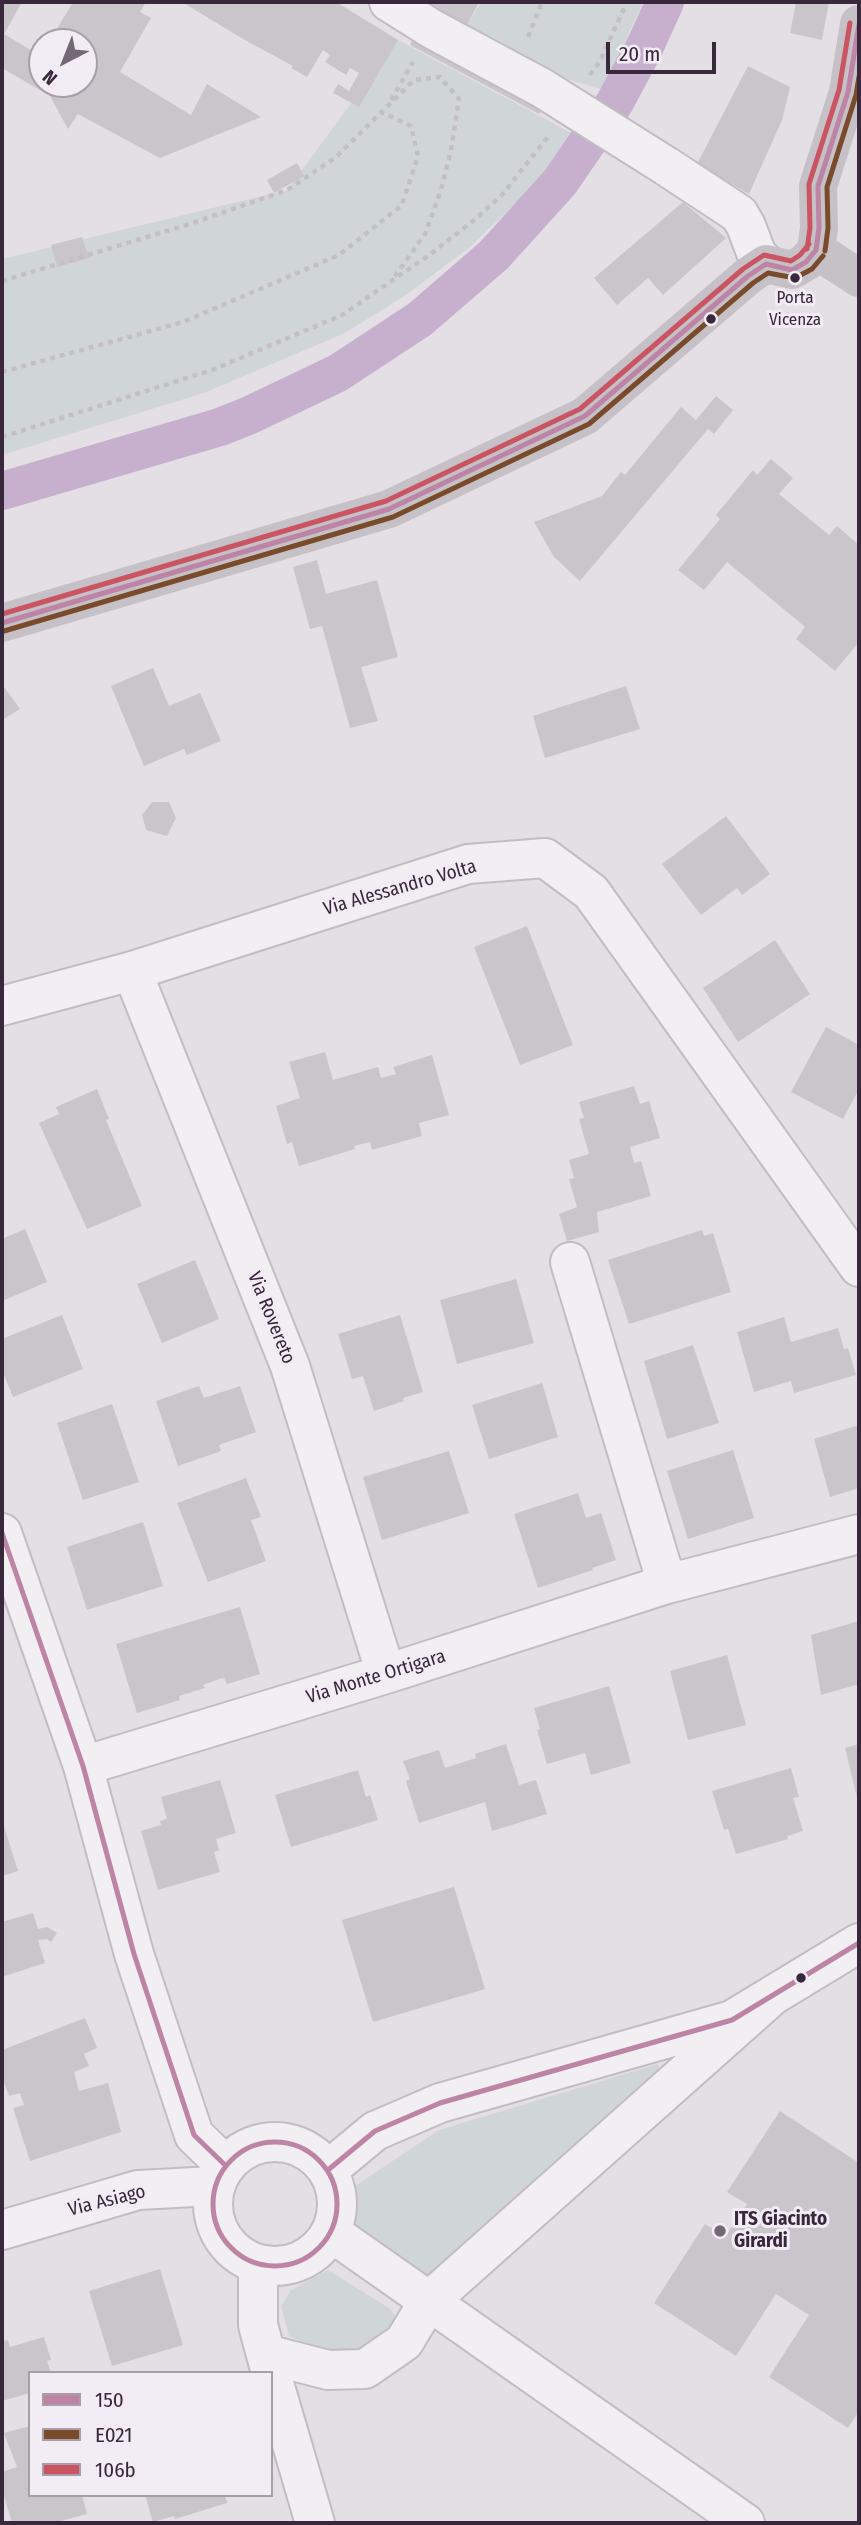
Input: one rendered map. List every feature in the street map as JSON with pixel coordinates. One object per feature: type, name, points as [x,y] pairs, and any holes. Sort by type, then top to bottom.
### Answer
[{"type":"street","points":[[389,2],[432,29],[542,88],[666,166],[738,214],[746,226],[757,255],[766,264],[792,270],[816,250],[819,228],[818,186],[848,92],[859,24]]},
{"type":"street","points":[[816,250],[859,278]]},
{"type":"street","points":[[2,623],[389,509],[585,416],[766,264]]},
{"type":"street","name":"Via Alessandro Volta","points":[[2,1006],[132,971],[468,864],[545,858],[591,892],[859,1267]]},
{"type":"street","name":"Via Rovereto","points":[[132,971],[290,1366],[386,1674]]},
{"type":"street","points":[[570,1262],[667,1584]]},
{"type":"street","points":[[2,1534],[10,1580],[83,1766],[134,1954],[194,2135],[219,2175]]},
{"type":"street","name":"Via Monte Ortigara","points":[[83,1766],[386,1674],[667,1584],[859,1534]]},
{"type":"street","points":[[328,2170],[375,2131],[440,2103],[732,2020],[859,1943]]},
{"type":"street","points":[[258,2265],[258,2325],[270,2367],[327,2371],[365,2369],[404,2342],[428,2302],[773,1995]]},
{"type":"street","points":[[278,2141],[307,2150],[328,2170],[337,2191],[338,2212],[331,2233],[313,2255],[287,2267],[258,2265],[236,2254],[219,2235],[212,2211],[219,2175],[248,2147],[278,2141]]},
{"type":"street","name":"Via Asiago","points":[[2,2230],[138,2189],[219,2175]]},
{"type":"street","points":[[331,2233],[745,2523]]},
{"type":"street","points":[[273,2379],[308,2522]]},
{"type":"path","points":[[527,41],[542,2]]},
{"type":"path","points":[[387,107],[432,29]]},
{"type":"path","points":[[2,281],[190,224],[288,190],[335,158],[414,79],[440,78],[459,99],[451,150],[441,190],[425,234],[390,283]]},
{"type":"path","points":[[2,372],[183,321],[339,255],[402,205],[418,156],[411,126],[381,112]]},
{"type":"path","points":[[2,437],[212,370],[342,315],[473,221],[501,196],[544,142]]},
{"type":"shaded area","points":[[481,2],[643,2],[603,90],[560,77],[467,25]]},
{"type":"shaded area","points":[[398,40],[577,136],[538,182],[470,247],[406,295],[345,333],[204,393],[2,455],[2,259],[287,190]]},
{"type":"shaded area","points":[[658,2064],[663,2078],[431,2277],[394,2269],[354,2241],[355,2186],[439,2130]]},
{"type":"shaded area","points":[[328,2270],[389,2308],[402,2325],[372,2349],[334,2357],[289,2336],[281,2306],[291,2290]]},
{"type":"building","points":[[2,2],[22,2],[4,34],[28,49],[28,83],[2,68]]},
{"type":"building","points":[[73,2],[146,2],[140,12],[151,18],[120,72],[191,115],[207,84],[261,117],[160,158],[78,114],[68,129],[51,98],[98,98],[98,28],[57,28]]},
{"type":"building","points":[[182,2],[336,2],[398,40],[359,107],[333,93],[338,84],[349,91],[359,73],[350,68],[346,75],[325,62],[330,55],[323,50],[307,77],[291,68],[293,66]]},
{"type":"building","points":[[431,2],[479,2],[467,25],[560,77],[539,114],[410,45]]},
{"type":"building","points":[[796,2],[829,2],[822,40],[790,33]]},
{"type":"building","points":[[748,66],[790,87],[782,120],[749,194],[697,164]]},
{"type":"building","points":[[297,163],[304,176],[274,193],[267,180]]},
{"type":"building","points":[[683,202],[726,238],[663,295],[648,278],[617,305],[594,278]]},
{"type":"building","points":[[82,237],[89,258],[57,267],[51,245]]},
{"type":"building","points":[[716,396],[733,410],[714,434],[708,429],[580,581],[554,557],[534,522],[602,496],[621,472],[625,475],[681,407],[696,420]]},
{"type":"building","points":[[771,459],[793,478],[779,494],[829,535],[837,526],[859,545],[859,642],[835,671],[796,639],[805,627],[727,562],[704,590],[678,570],[720,519],[716,515],[753,470],[757,475]]},
{"type":"building","points":[[317,560],[326,594],[377,580],[398,657],[361,667],[378,721],[350,728],[322,626],[310,629],[293,567]]},
{"type":"building","points":[[153,668],[169,706],[200,693],[221,741],[187,755],[184,749],[144,766],[111,686]]},
{"type":"building","points":[[2,684],[20,709],[2,720]]},
{"type":"building","points":[[626,686],[640,729],[545,758],[533,716]]},
{"type":"building","points":[[152,802],[169,802],[176,818],[167,836],[146,830],[142,815]]},
{"type":"building","points":[[726,816],[770,874],[742,895],[737,888],[701,915],[662,864]]},
{"type":"building","points":[[527,926],[573,1045],[520,1065],[474,947]]},
{"type":"building","points":[[775,940],[810,994],[738,1042],[703,988]]},
{"type":"building","points":[[826,1027],[859,1045],[859,1089],[843,1119],[791,1092]]},
{"type":"building","points":[[325,1052],[333,1080],[378,1067],[381,1078],[396,1074],[393,1067],[432,1055],[449,1115],[419,1123],[422,1136],[372,1150],[370,1142],[299,1166],[292,1142],[287,1144],[276,1106],[300,1098],[289,1062]]},
{"type":"building","points":[[634,1086],[640,1104],[649,1101],[660,1138],[630,1147],[634,1163],[641,1161],[651,1196],[597,1212],[599,1232],[567,1241],[559,1214],[577,1207],[569,1179],[574,1178],[569,1160],[589,1154],[579,1119],[584,1118],[579,1102]]},
{"type":"building","points":[[97,1089],[109,1119],[106,1120],[142,1206],[87,1229],[39,1123],[59,1114],[56,1107]]},
{"type":"building","points":[[25,1229],[47,1282],[2,1301],[2,1239]]},
{"type":"building","points":[[702,1230],[704,1236],[713,1233],[731,1292],[629,1324],[608,1260]]},
{"type":"building","points":[[195,1260],[219,1319],[162,1343],[137,1284]]},
{"type":"building","points":[[516,1279],[534,1343],[457,1364],[440,1300]]},
{"type":"building","points":[[62,1315],[83,1369],[13,1397],[2,1370],[2,1339]]},
{"type":"building","points":[[400,1315],[423,1392],[374,1411],[363,1376],[352,1379],[338,1334]]},
{"type":"building","points":[[784,1317],[791,1342],[838,1328],[844,1349],[848,1348],[856,1375],[794,1393],[791,1381],[754,1392],[737,1332]]},
{"type":"building","points":[[693,1345],[719,1423],[667,1439],[644,1361]]},
{"type":"building","points":[[542,1383],[558,1437],[489,1459],[472,1405]]},
{"type":"building","points":[[199,1386],[204,1398],[240,1386],[256,1432],[219,1445],[221,1451],[178,1466],[156,1401]]},
{"type":"building","points":[[112,1404],[139,1482],[83,1500],[57,1423]]},
{"type":"building","points":[[859,1425],[859,1488],[830,1497],[814,1439]]},
{"type":"building","points":[[733,1450],[754,1518],[688,1539],[667,1471]]},
{"type":"building","points":[[449,1451],[469,1513],[382,1540],[363,1477]]},
{"type":"building","points":[[246,1478],[261,1517],[251,1520],[266,1561],[208,1582],[177,1503]]},
{"type":"building","points":[[578,1493],[586,1518],[601,1513],[616,1560],[538,1588],[514,1514]]},
{"type":"building","points":[[143,1522],[163,1586],[87,1610],[67,1547]]},
{"type":"building","points":[[240,1607],[260,1674],[227,1684],[224,1678],[219,1679],[203,1685],[205,1688],[179,1696],[180,1700],[137,1713],[116,1644]]},
{"type":"building","points":[[859,1621],[859,1684],[821,1695],[811,1635]]},
{"type":"building","points":[[727,1655],[746,1725],[688,1740],[670,1671]]},
{"type":"building","points":[[609,1686],[631,1763],[591,1775],[585,1753],[547,1764],[534,1708]]},
{"type":"building","points":[[506,1744],[519,1785],[536,1780],[547,1814],[492,1831],[485,1802],[419,1823],[406,1781],[410,1779],[403,1761],[439,1750],[445,1768]]},
{"type":"building","points":[[859,1744],[859,1802],[858,1802],[845,1748]]},
{"type":"building","points":[[791,1768],[799,1797],[793,1798],[803,1831],[787,1836],[788,1839],[736,1854],[728,1829],[724,1830],[712,1791]]},
{"type":"building","points":[[358,1770],[366,1797],[370,1795],[378,1820],[291,1847],[275,1795]]},
{"type":"building","points":[[220,1780],[236,1833],[216,1839],[219,1850],[214,1852],[220,1872],[158,1890],[141,1831],[161,1825],[160,1821],[167,1819],[161,1797]]},
{"type":"building","points":[[2,1820],[18,1871],[2,1876]]},
{"type":"building","points":[[454,1887],[485,1989],[373,2022],[342,1920]]},
{"type":"building","points":[[33,1913],[38,1929],[47,1927],[57,1933],[51,1942],[47,1939],[38,1940],[45,1963],[2,1977],[2,1922]]},
{"type":"building","points":[[85,2018],[97,2048],[84,2054],[89,2066],[74,2072],[79,2091],[108,2083],[121,2132],[30,2161],[13,2108],[24,2105],[20,2093],[9,2096],[2,2077],[2,2050]]},
{"type":"building","points":[[780,2111],[859,2163],[859,2411],[848,2428],[769,2377],[809,2315],[776,2294],[736,2356],[654,2303],[705,2224],[725,2237],[747,2204],[727,2192]]},
{"type":"building","points":[[160,2269],[183,2345],[112,2366],[89,2291]]},
{"type":"building","points":[[44,2337],[51,2360],[47,2361],[50,2371],[28,2371],[28,2394],[2,2401],[2,2341],[8,2340],[10,2347]]},
{"type":"building","points":[[28,2427],[28,2497],[83,2497],[87,2514],[54,2523],[12,2523],[2,2489],[2,2472],[17,2467],[4,2433]]},
{"type":"building","points":[[146,2497],[226,2497],[227,2503],[175,2519],[174,2516],[153,2522]]},
{"type":"waterway","points":[[2,491],[220,427],[250,415],[338,373],[420,319],[494,255],[560,182],[615,102],[665,2]]},
{"type":"transit line","name":"106b","points":[[807,249],[810,228],[809,184],[839,90],[850,23]]},
{"type":"transit line","name":"150","points":[[816,250],[819,228],[818,186],[848,92],[859,24]]},
{"type":"transit line","name":"E021","points":[[825,251],[828,228],[827,187],[856,95],[859,77]]},
{"type":"transit line","name":"106b","points":[[2,614],[386,501],[580,409],[743,269],[764,255],[791,261],[809,244]]},
{"type":"transit line","name":"150","points":[[2,623],[389,509],[585,416],[748,276],[766,264],[792,270],[806,262],[816,250]]},
{"type":"transit line","name":"E021","points":[[4,631],[393,517],[589,424],[753,283],[768,273],[795,278],[812,269],[823,256]]},
{"type":"transit line","name":"150","points":[[2,1533],[83,1766],[134,1954],[194,2135],[225,2165]]},
{"type":"transit line","name":"150","points":[[328,2170],[375,2131],[440,2103],[732,2020],[859,1943]]},
{"type":"transit line","name":"150","points":[[275,2142],[299,2146],[319,2160],[333,2180],[337,2204],[333,2228],[319,2248],[299,2262],[275,2266],[251,2262],[231,2248],[217,2228],[213,2204],[217,2180],[231,2160],[251,2146],[275,2142]]},
{"type":"place","name":"Porta Vicenza","points":[[795,278]]},
{"type":"place","name":"ITS Giacinto Girardi","points":[[720,2231]]}]
